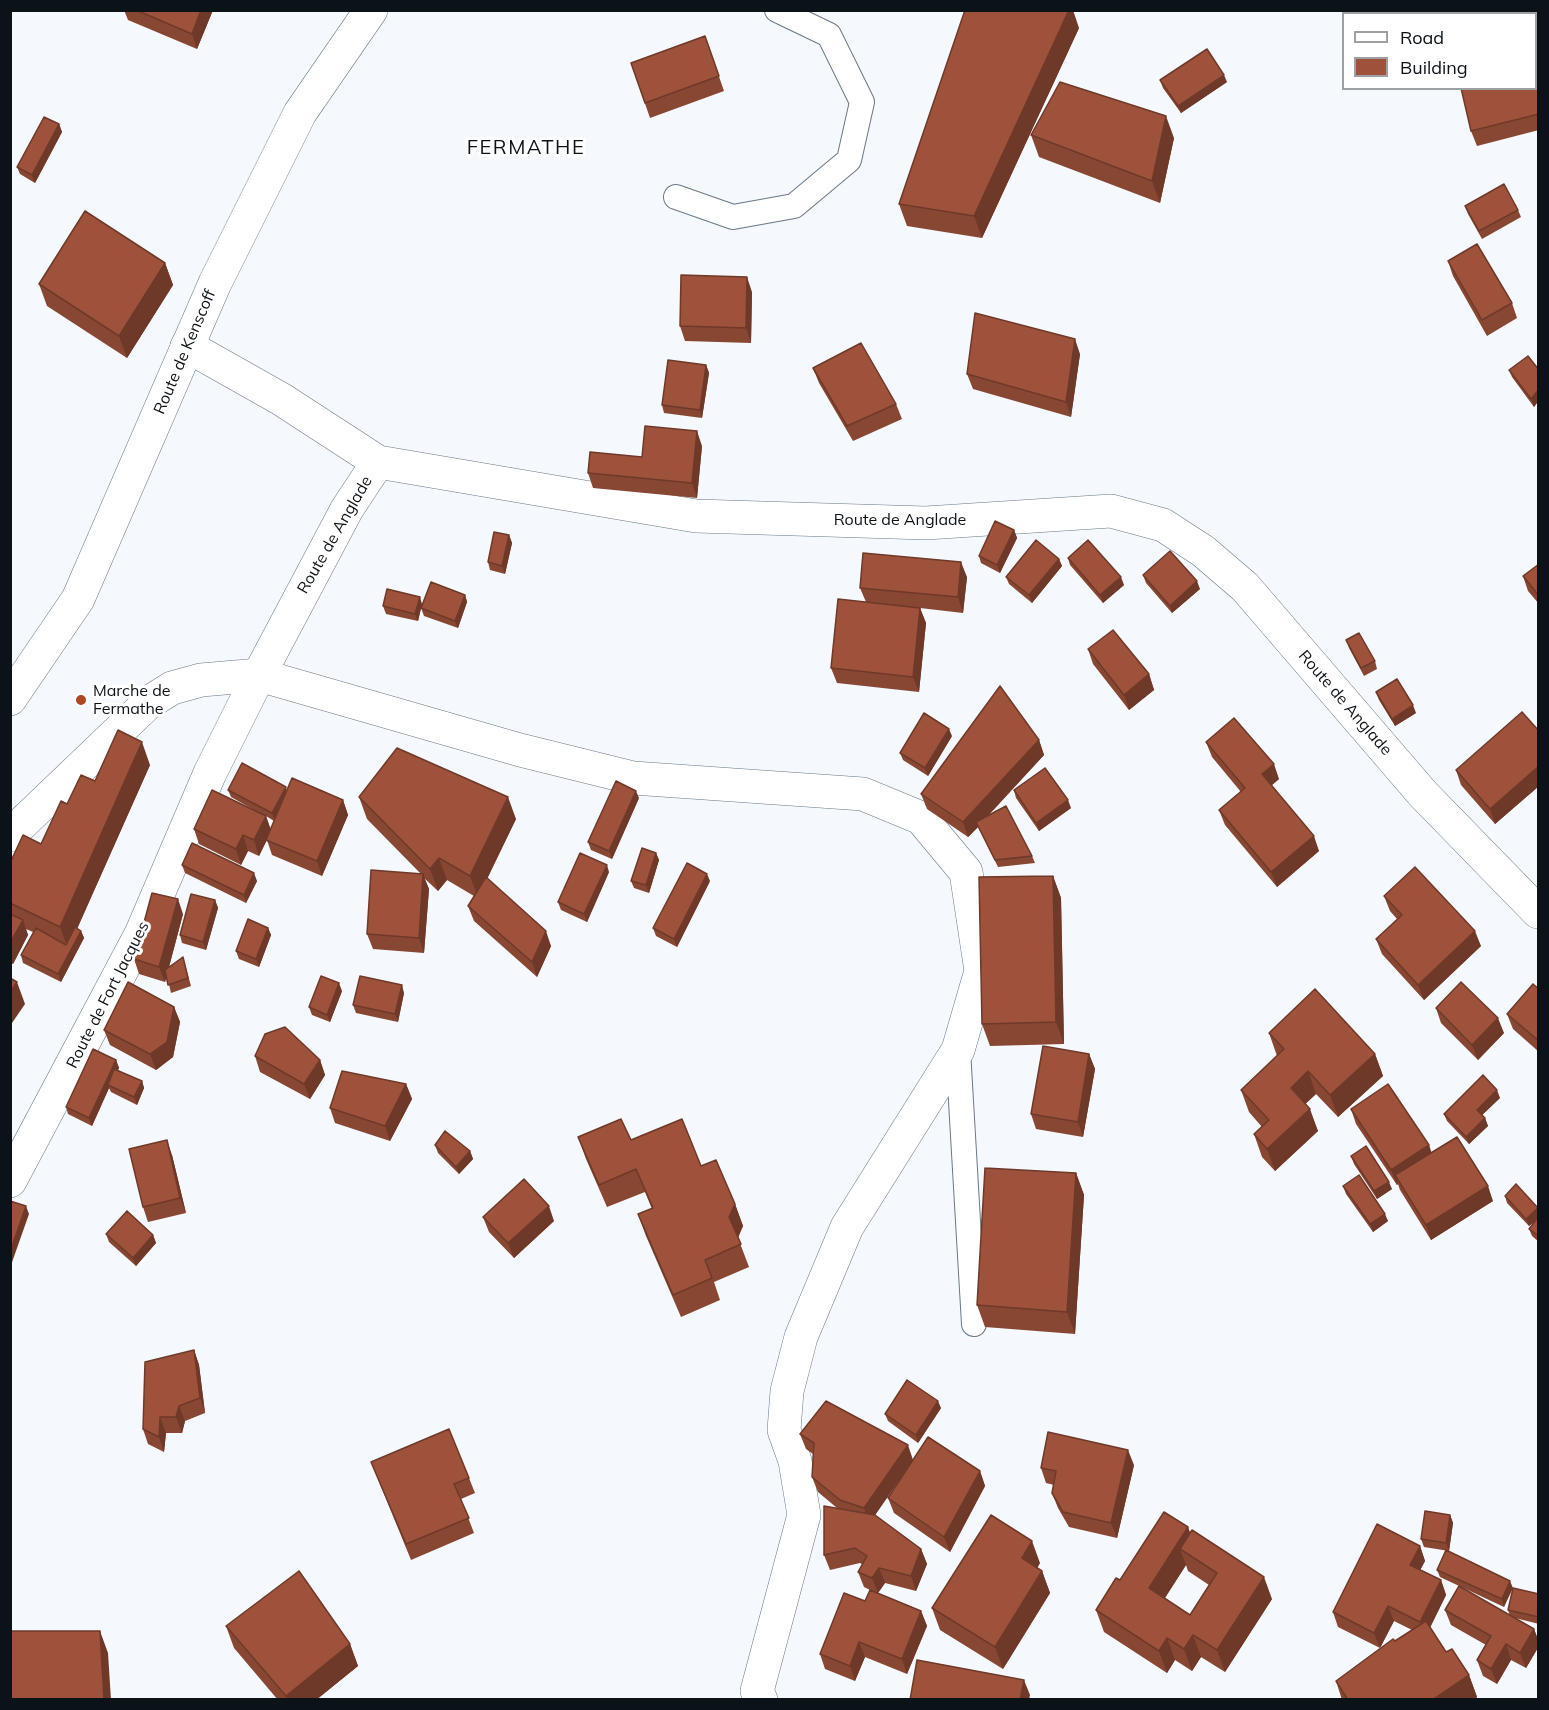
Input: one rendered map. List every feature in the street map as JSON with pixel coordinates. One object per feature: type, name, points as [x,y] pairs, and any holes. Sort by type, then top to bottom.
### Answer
[{"type":"street","name":"Route de Kenscoff","points":[[10,699],[78,598],[215,283],[300,112],[371,10]]},
{"type":"street","points":[[187,346],[280,399],[378,462]]},
{"type":"street","name":"Route de Anglade","points":[[259,675],[347,509],[378,462],[696,516],[926,523],[1111,511],[1163,525],[1203,551],[1245,587],[1423,794],[1539,912]]},
{"type":"street","points":[[10,836],[148,703],[172,688],[201,680],[259,675],[520,750],[633,778],[863,795],[921,818],[966,872],[981,971],[958,1050],[847,1227],[801,1337],[787,1391],[784,1430],[795,1461],[804,1515],[758,1691],[760,1700]]},
{"type":"street","name":"Route de Fort Jacques","points":[[10,1181],[141,934],[210,773],[259,675]]},
{"type":"lane","points":[[676,197],[733,216],[794,206],[849,160],[862,102],[829,35],[777,10]]},
{"type":"lane","points":[[958,1050],[974,1324]]},
{"type":"building","points":[[136,10],[201,10],[192,34]]},
{"type":"building","points":[[965,10],[1069,10],[974,216],[899,204]]},
{"type":"building","points":[[705,36],[719,76],[645,103],[631,63]]},
{"type":"building","points":[[1207,49],[1224,75],[1178,106],[1160,80]]},
{"type":"building","points":[[1539,57],[1539,114],[1471,131],[1461,90],[1537,90],[1537,58]]},
{"type":"building","points":[[1060,82],[1166,116],[1152,181],[1031,135]]},
{"type":"building","points":[[44,117],[59,124],[32,175],[17,167]]},
{"type":"building","points":[[1504,184],[1518,210],[1479,231],[1465,206]]},
{"type":"building","points":[[85,211],[165,263],[119,336],[39,284]]},
{"type":"building","points":[[1477,244],[1512,303],[1482,320],[1448,261]]},
{"type":"building","points":[[681,275],[747,277],[746,328],[680,326]]},
{"type":"building","points":[[975,313],[1075,339],[1066,402],[967,374]]},
{"type":"building","points":[[861,343],[896,404],[847,426],[813,368]]},
{"type":"building","points":[[1528,356],[1539,370],[1539,389],[1531,399],[1509,370]]},
{"type":"building","points":[[668,360],[706,365],[700,410],[662,405]]},
{"type":"building","points":[[645,426],[697,431],[692,483],[588,473],[590,452],[642,457]]},
{"type":"building","points":[[995,521],[1014,530],[997,565],[979,556]]},
{"type":"building","points":[[494,532],[509,535],[502,566],[488,562]]},
{"type":"building","points":[[1036,540],[1059,559],[1029,595],[1006,577]]},
{"type":"building","points":[[1088,540],[1121,577],[1100,595],[1068,558]]},
{"type":"building","points":[[1170,551],[1197,581],[1170,606],[1143,575]]},
{"type":"building","points":[[863,553],[961,562],[958,597],[860,588]]},
{"type":"building","points":[[1539,564],[1539,596],[1523,576]]},
{"type":"building","points":[[431,582],[465,595],[455,621],[421,608]]},
{"type":"building","points":[[387,589],[420,597],[415,614],[383,606]]},
{"type":"building","points":[[838,599],[920,608],[913,677],[831,668]]},
{"type":"building","points":[[1113,630],[1149,674],[1124,695],[1088,649]]},
{"type":"building","points":[[1359,633],[1375,661],[1361,668],[1346,640]]},
{"type":"building","points":[[1397,679],[1413,705],[1392,719],[1376,692]]},
{"type":"building","points":[[1000,686],[1039,740],[963,822],[921,794]]},
{"type":"building","points":[[1522,712],[1539,731],[1539,766],[1490,809],[1456,770]]},
{"type":"building","points":[[924,713],[949,729],[925,768],[900,753]]},
{"type":"building","points":[[1234,718],[1274,764],[1262,774],[1314,836],[1271,872],[1219,810],[1245,788],[1206,742]]},
{"type":"building","points":[[118,730],[142,742],[60,927],[10,903],[10,863],[23,835],[41,844],[61,801],[67,804],[81,775],[95,781]]},
{"type":"building","points":[[397,748],[508,797],[470,876],[439,858],[430,869],[359,797]]},
{"type":"building","points":[[242,763],[286,787],[272,813],[228,790]]},
{"type":"building","points":[[1045,768],[1068,800],[1036,823],[1014,790]]},
{"type":"building","points":[[292,778],[343,800],[317,861],[266,840]]},
{"type":"building","points":[[616,781],[636,791],[609,851],[588,842]]},
{"type":"building","points":[[212,790],[266,816],[254,840],[243,835],[236,849],[194,829]]},
{"type":"building","points":[[1006,806],[1032,856],[995,860],[976,822]]},
{"type":"building","points":[[192,843],[254,873],[244,895],[182,865]]},
{"type":"building","points":[[642,848],[656,853],[646,885],[631,881]]},
{"type":"building","points":[[580,853],[607,865],[584,914],[558,902]]},
{"type":"building","points":[[687,863],[707,874],[674,939],[653,928]]},
{"type":"building","points":[[1415,867],[1475,931],[1418,985],[1376,939],[1402,915],[1384,896]]},
{"type":"building","points":[[371,870],[423,874],[419,938],[367,934]]},
{"type":"building","points":[[1053,876],[1056,1022],[982,1024],[979,877]]},
{"type":"building","points":[[486,877],[546,931],[532,962],[468,906]]},
{"type":"building","points":[[152,893],[178,899],[159,967],[134,959]]},
{"type":"building","points":[[191,894],[215,900],[203,942],[180,935]]},
{"type":"building","points":[[10,914],[23,920],[10,943]]},
{"type":"building","points":[[248,919],[268,928],[256,959],[236,951]]},
{"type":"building","points":[[75,927],[81,931],[58,974],[21,955],[36,928],[66,945]]},
{"type":"building","points":[[183,957],[188,978],[168,985],[165,970]]},
{"type":"building","points":[[321,976],[339,983],[327,1015],[309,1007]]},
{"type":"building","points":[[360,976],[402,985],[395,1014],[353,1005]]},
{"type":"building","points":[[10,978],[17,982],[10,992]]},
{"type":"building","points":[[128,982],[174,1007],[167,1042],[150,1054],[104,1030]]},
{"type":"building","points":[[1461,982],[1498,1018],[1472,1045],[1436,1008]]},
{"type":"building","points":[[1533,984],[1539,989],[1539,1041],[1507,1014]]},
{"type":"building","points":[[1315,989],[1375,1054],[1330,1095],[1308,1071],[1291,1088],[1310,1109],[1267,1149],[1254,1134],[1269,1120],[1241,1090],[1284,1049],[1269,1033]]},
{"type":"building","points":[[285,1027],[320,1060],[304,1084],[255,1056],[265,1034]]},
{"type":"building","points":[[1043,1046],[1089,1054],[1078,1122],[1031,1114]]},
{"type":"building","points":[[93,1049],[116,1060],[89,1118],[66,1107]]},
{"type":"building","points":[[114,1069],[142,1081],[134,1097],[108,1085]]},
{"type":"building","points":[[342,1071],[406,1084],[385,1126],[330,1108]]},
{"type":"building","points":[[1483,1075],[1497,1090],[1477,1110],[1485,1118],[1466,1137],[1444,1114]]},
{"type":"building","points":[[1388,1084],[1429,1145],[1391,1170],[1351,1109]]},
{"type":"building","points":[[621,1119],[631,1140],[682,1119],[701,1166],[716,1160],[735,1204],[729,1217],[741,1244],[705,1260],[712,1278],[673,1295],[638,1214],[653,1208],[636,1169],[599,1185],[578,1137]]},
{"type":"building","points":[[445,1131],[470,1151],[456,1167],[435,1145]]},
{"type":"building","points":[[1457,1137],[1488,1186],[1426,1225],[1395,1175]]},
{"type":"building","points":[[167,1140],[180,1198],[143,1207],[129,1149]]},
{"type":"building","points":[[1366,1146],[1389,1182],[1374,1191],[1351,1156]]},
{"type":"building","points":[[985,1168],[1076,1173],[1067,1312],[977,1305]]},
{"type":"building","points":[[1359,1175],[1385,1214],[1370,1224],[1343,1186]]},
{"type":"building","points":[[524,1179],[549,1206],[508,1243],[483,1217]]},
{"type":"building","points":[[1516,1184],[1538,1208],[1526,1219],[1505,1196]]},
{"type":"building","points":[[10,1201],[26,1206],[10,1252]]},
{"type":"building","points":[[127,1211],[153,1235],[133,1258],[106,1234]]},
{"type":"building","points":[[1539,1216],[1539,1236],[1529,1229]]},
{"type":"building","points":[[194,1350],[200,1398],[179,1406],[176,1417],[160,1417],[159,1437],[143,1429],[145,1362]]},
{"type":"building","points":[[907,1380],[938,1401],[916,1435],[885,1414]]},
{"type":"building","points":[[826,1401],[908,1445],[864,1508],[840,1500],[812,1477],[814,1443],[800,1434]]},
{"type":"building","points":[[449,1429],[469,1478],[454,1484],[469,1518],[406,1544],[371,1462]]},
{"type":"building","points":[[1048,1432],[1128,1450],[1111,1523],[1063,1512],[1052,1493],[1056,1471],[1041,1468]]},
{"type":"building","points":[[928,1437],[980,1471],[944,1537],[888,1498]]},
{"type":"building","points":[[824,1506],[875,1515],[921,1549],[911,1576],[879,1568],[872,1578],[858,1572],[867,1556],[855,1548],[824,1555]]},
{"type":"building","points":[[1425,1511],[1450,1515],[1446,1543],[1421,1539]]},
{"type":"building","points":[[1164,1512],[1188,1527],[1149,1588],[1190,1615],[1217,1573],[1180,1549],[1192,1530],[1264,1577],[1217,1650],[1193,1635],[1184,1649],[1167,1638],[1159,1651],[1096,1610],[1116,1578],[1120,1580]]},
{"type":"building","points":[[991,1515],[1032,1541],[1022,1558],[1042,1571],[995,1647],[932,1608]]},
{"type":"building","points":[[1377,1524],[1420,1546],[1410,1565],[1441,1580],[1420,1622],[1388,1606],[1374,1633],[1333,1612]]},
{"type":"building","points":[[1446,1550],[1510,1581],[1502,1599],[1437,1570]]},
{"type":"building","points":[[299,1571],[350,1644],[286,1696],[226,1626]]},
{"type":"building","points":[[1459,1586],[1534,1629],[1520,1653],[1506,1644],[1491,1669],[1477,1660],[1491,1636],[1445,1610]]},
{"type":"building","points":[[1513,1588],[1539,1594],[1539,1617],[1508,1610]]},
{"type":"building","points":[[870,1590],[921,1611],[902,1659],[859,1642],[850,1666],[820,1654],[844,1593],[865,1601]]},
{"type":"building","points":[[1426,1621],[1446,1652],[1452,1649],[1469,1675],[1432,1700],[1348,1700],[1336,1681],[1393,1639],[1395,1641]]},
{"type":"building","points":[[10,1631],[100,1631],[104,1700],[10,1700]]},
{"type":"building","points":[[917,1660],[1024,1680],[1020,1700],[910,1700]]},
{"type":"place","name":"Marche de Fermathe","points":[[81,700]]},
{"type":"district","name":"FERMATHE","points":[[526,148]]}]
